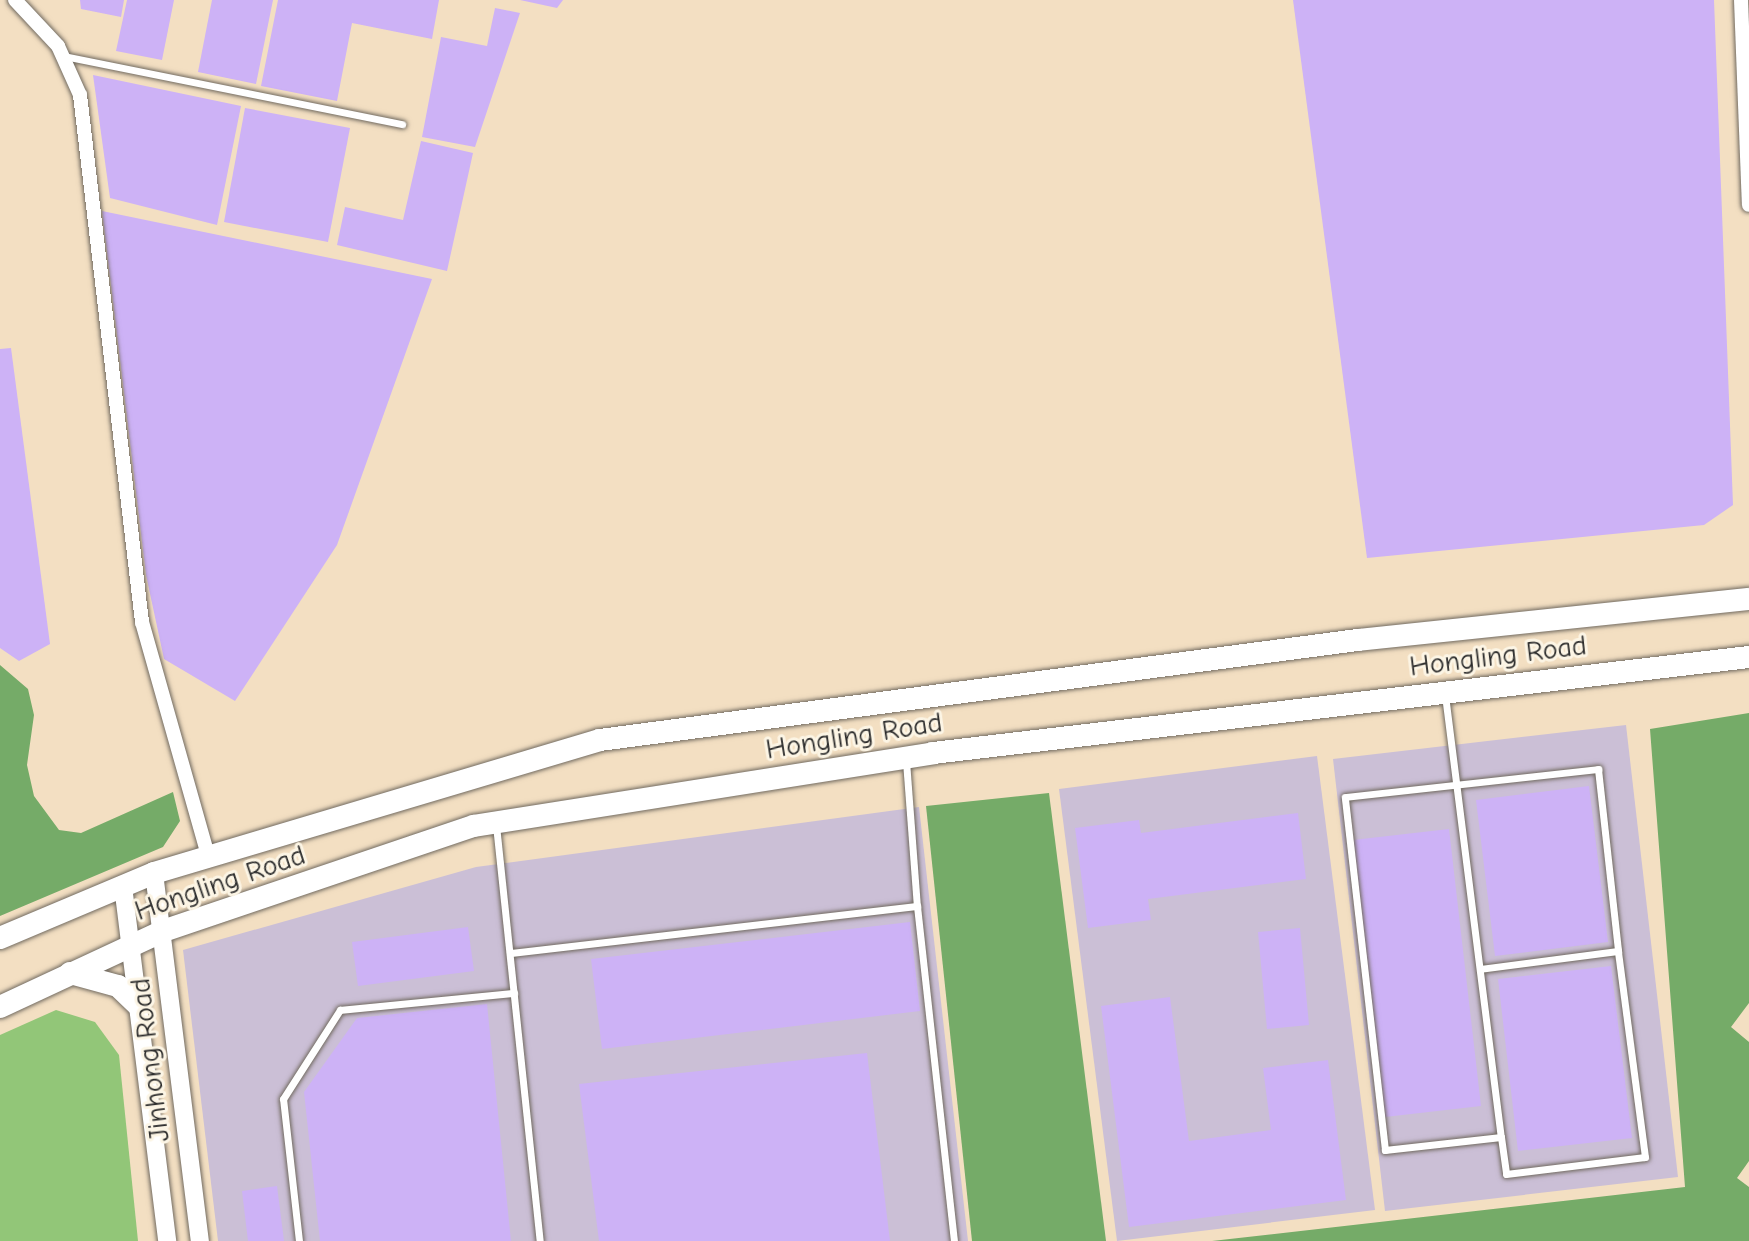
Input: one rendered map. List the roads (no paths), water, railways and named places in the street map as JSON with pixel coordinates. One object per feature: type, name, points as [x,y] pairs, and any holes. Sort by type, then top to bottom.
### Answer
[{"type":"main road","name":"Hongling Road","points":[[0,938],[154,873],[600,740],[1358,640],[1749,599]]},
{"type":"main road","name":"Hongling Road","points":[[0,1007],[163,931],[496,822],[906,757],[1749,657]]},
{"type":"main road","points":[[69,973],[118,986],[139,1006]]},
{"type":"street","points":[[15,0],[62,55],[80,95],[142,622],[208,856]]},
{"type":"street","points":[[1741,0],[1749,205]]},
{"type":"street","name":"Jinhong Road","points":[[154,873],[200,1241]]},
{"type":"street","name":"Jinhong Road","points":[[123,886],[167,1241]]},
{"type":"lane","points":[[62,55],[402,124]]},
{"type":"lane","points":[[1445,693],[1457,785],[1506,1174],[1645,1157],[1598,769],[1457,785],[1345,797],[1385,1150],[1501,1137]]},
{"type":"lane","points":[[906,757],[917,906],[954,1241]]},
{"type":"lane","points":[[496,822],[540,1241]]},
{"type":"lane","points":[[510,953],[917,906]]},
{"type":"lane","points":[[1480,969],[1618,951]]},
{"type":"lane","points":[[299,1241],[283,1099],[340,1010],[514,993]]}]
